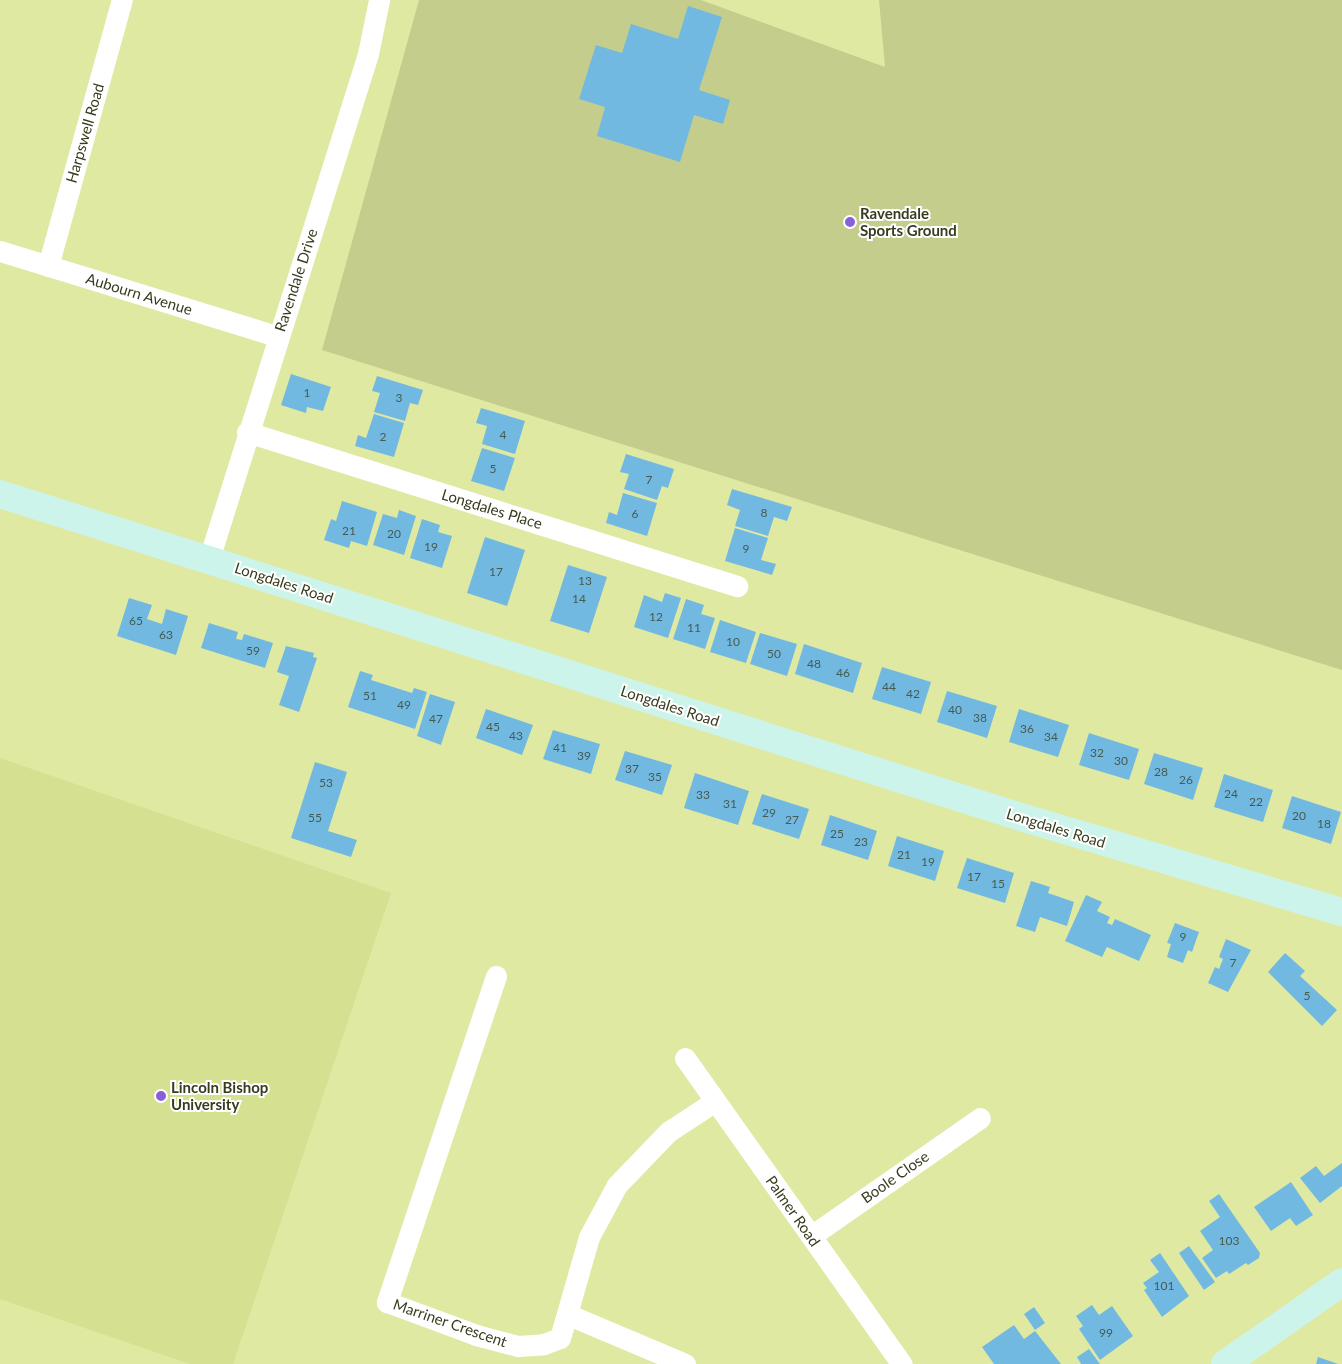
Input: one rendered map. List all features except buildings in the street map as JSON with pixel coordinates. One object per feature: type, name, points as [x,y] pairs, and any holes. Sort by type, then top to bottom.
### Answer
[{"type":"main road","name":"Longdales Road","points":[[0,494],[1024,818],[1342,912]]},
{"type":"main road","points":[[1225,1364],[1342,1282]]},
{"type":"street","name":"Harpswell Road","points":[[48,266],[122,0]]},
{"type":"street","name":"Ravendale Drive","points":[[210,559],[277,336],[368,54],[379,0]]},
{"type":"street","name":"Aubourn Avenue","points":[[0,251],[277,336]]},
{"type":"street","name":"Longdales Place","points":[[247,432],[737,586]]},
{"type":"street","name":"Marriner Crescent","points":[[496,976],[387,1302],[476,1335],[518,1346],[544,1344],[560,1338],[570,1315],[589,1237],[617,1185],[668,1132],[715,1101]]},
{"type":"street","name":"Palmer Road","points":[[685,1058],[902,1364]]},
{"type":"street","name":"Boole Close","points":[[811,1236],[980,1118]]},
{"type":"street","points":[[570,1315],[685,1364]]},
{"type":"shaded area","name":"Ravendale Sports Ground","points":[[419,0],[701,0],[885,67],[879,0],[1342,0],[1342,670],[322,350]]},
{"type":"shaded area","name":"Lincoln Bishop University","points":[[0,758],[391,893],[233,1364],[190,1364],[0,1299]]},
{"type":"place","name":"Ravendale Sports Ground","points":[[850,222]]},
{"type":"place","name":"Lincoln Bishop University","points":[[161,1096]]}]
